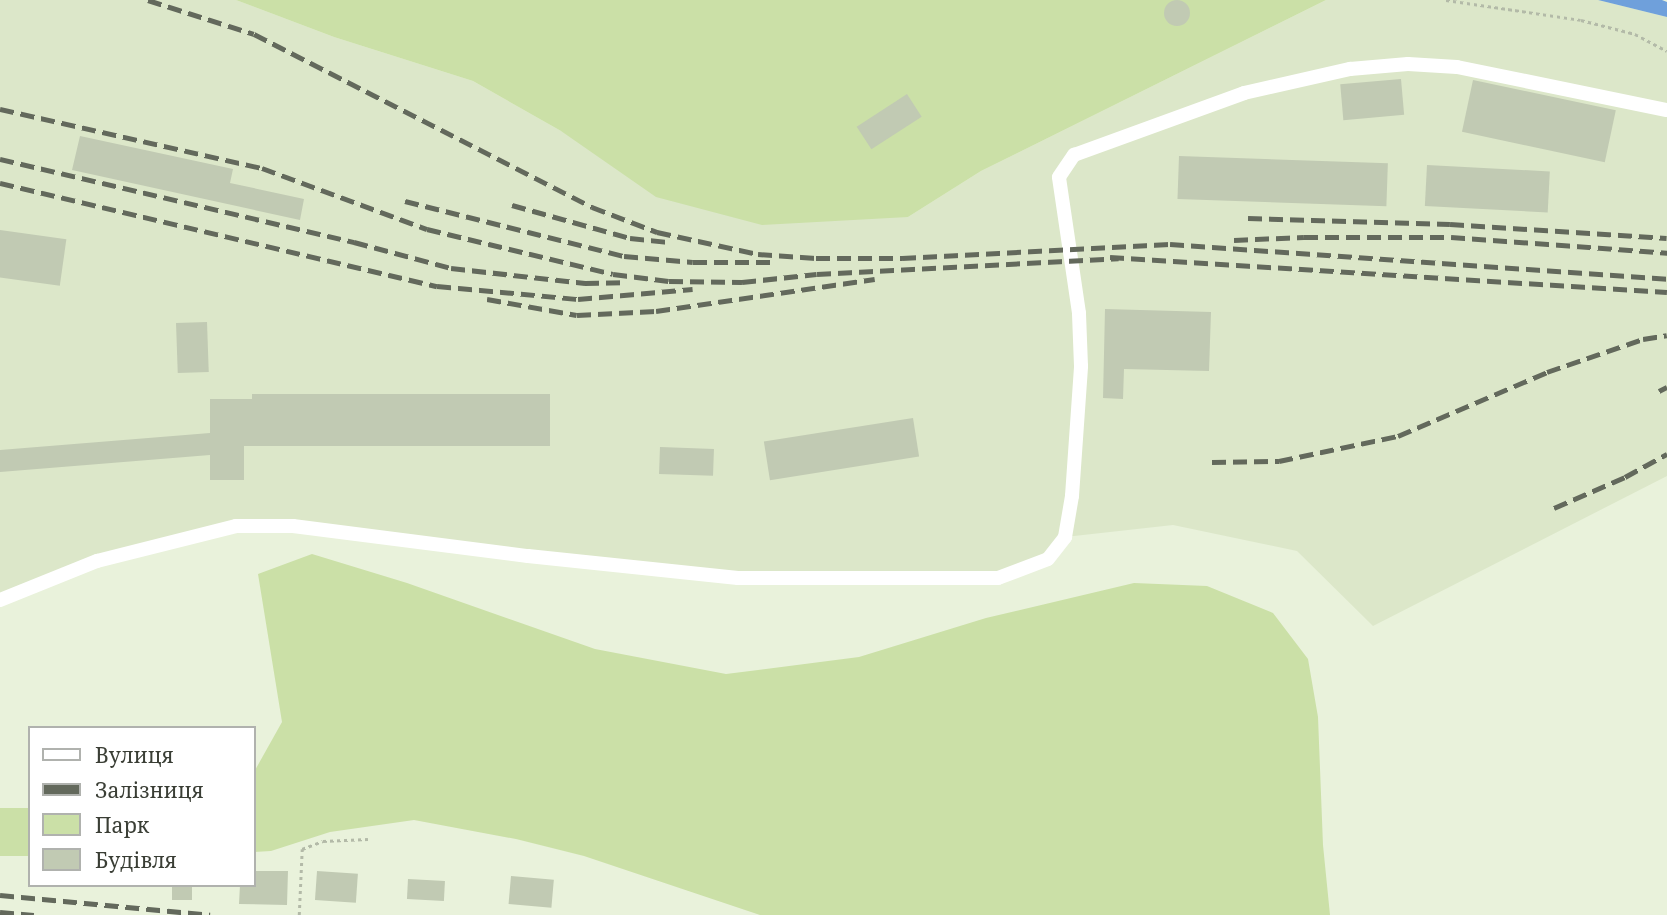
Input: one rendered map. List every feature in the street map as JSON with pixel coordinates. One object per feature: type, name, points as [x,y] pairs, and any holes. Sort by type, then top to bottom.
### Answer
[{"type":"street","points":[[0,600],[97,561],[236,526],[293,526],[528,556],[738,578],[998,578],[1048,559],[1065,537],[1072,496],[1080,353],[1079,313],[1059,177],[1074,155],[1244,93],[1350,69],[1408,64],[1457,68],[1667,110]]},
{"type":"path","points":[[1446,0],[1580,20],[1635,34],[1667,51]]},
{"type":"path","points":[[299,915],[303,849],[323,841],[368,839]]},
{"type":"shaded area","points":[[0,0],[236,0],[334,37],[473,81],[561,131],[908,217],[981,171],[1326,0],[1598,0],[1667,17],[1667,476],[1373,626],[1297,551],[1173,525],[1065,537],[1048,559],[998,578],[738,578],[293,526],[172,541],[0,600]]},
{"type":"green space","points":[[236,0],[1326,0],[981,171],[908,217],[762,225],[656,197],[561,131],[473,81],[334,37]]},
{"type":"green space","points":[[312,554],[407,583],[595,649],[726,674],[859,657],[986,618],[1134,583],[1207,586],[1273,613],[1308,659],[1318,717],[1323,845],[1330,915],[760,915],[584,856],[516,839],[414,820],[330,832],[271,851],[256,852],[256,768],[282,722],[258,574]]},
{"type":"green space","points":[[0,808],[28,808],[28,856],[0,856]]},
{"type":"water","points":[[1598,0],[1662,0],[1667,2],[1667,17]]},
{"type":"building","points":[[1177,0],[1186,4],[1190,13],[1186,22],[1177,26],[1168,22],[1164,13],[1168,4]]},
{"type":"building","points":[[1401,79],[1404,115],[1343,120],[1340,84]]},
{"type":"building","points":[[1473,80],[1616,110],[1605,162],[1462,132]]},
{"type":"building","points":[[907,94],[922,117],[871,149],[857,127]]},
{"type":"building","points":[[80,136],[233,169],[230,183],[304,199],[300,220],[72,170]]},
{"type":"building","points":[[1179,156],[1388,163],[1386,206],[1177,199]]},
{"type":"building","points":[[1427,165],[1550,171],[1548,212],[1425,206]]},
{"type":"building","points":[[0,230],[66,239],[60,286],[0,277]]},
{"type":"building","points":[[1105,309],[1211,312],[1209,371],[1124,369],[1123,399],[1103,398]]},
{"type":"building","points":[[207,322],[209,372],[178,373],[176,323]]},
{"type":"building","points":[[252,394],[550,394],[550,446],[244,446],[244,480],[210,480],[210,455],[0,472],[0,450],[210,433],[210,399],[252,399]]},
{"type":"building","points":[[913,418],[919,457],[770,480],[764,442]]},
{"type":"building","points":[[660,447],[714,449],[713,476],[659,474]]},
{"type":"building","points":[[256,871],[288,871],[287,905],[239,904],[240,887],[256,887]]},
{"type":"building","points":[[317,871],[358,874],[356,903],[315,900]]},
{"type":"building","points":[[511,876],[554,880],[551,908],[509,904]]},
{"type":"building","points":[[408,879],[445,881],[444,901],[407,899]]},
{"type":"building","points":[[172,887],[192,887],[192,900],[172,900]]},
{"type":"railway","points":[[148,0],[254,34],[592,207],[657,232],[758,254],[816,258],[902,258],[1170,244],[1667,279]]},
{"type":"railway","points":[[0,109],[262,168],[427,229],[613,274],[669,281],[742,282],[817,274],[1119,258]]},
{"type":"railway","points":[[0,159],[354,242],[451,268],[585,283],[624,282]]},
{"type":"railway","points":[[0,183],[437,286],[578,299],[693,289]]},
{"type":"railway","points":[[405,201],[624,256],[693,262],[771,262]]},
{"type":"railway","points":[[512,205],[630,238],[667,242]]},
{"type":"railway","points":[[1248,218],[1450,224],[1667,238]]},
{"type":"railway","points":[[1234,240],[1451,237],[1667,253]]},
{"type":"railway","points":[[1110,257],[1667,292]]},
{"type":"railway","points":[[487,299],[577,315],[656,311],[875,279]]},
{"type":"railway","points":[[1212,462],[1279,461],[1398,436],[1547,372],[1643,339],[1667,335]]},
{"type":"railway","points":[[1659,391],[1667,387]]},
{"type":"railway","points":[[1554,508],[1625,477],[1667,454]]},
{"type":"railway","points":[[0,895],[210,915]]},
{"type":"railway","points":[[0,912],[34,915]]}]
